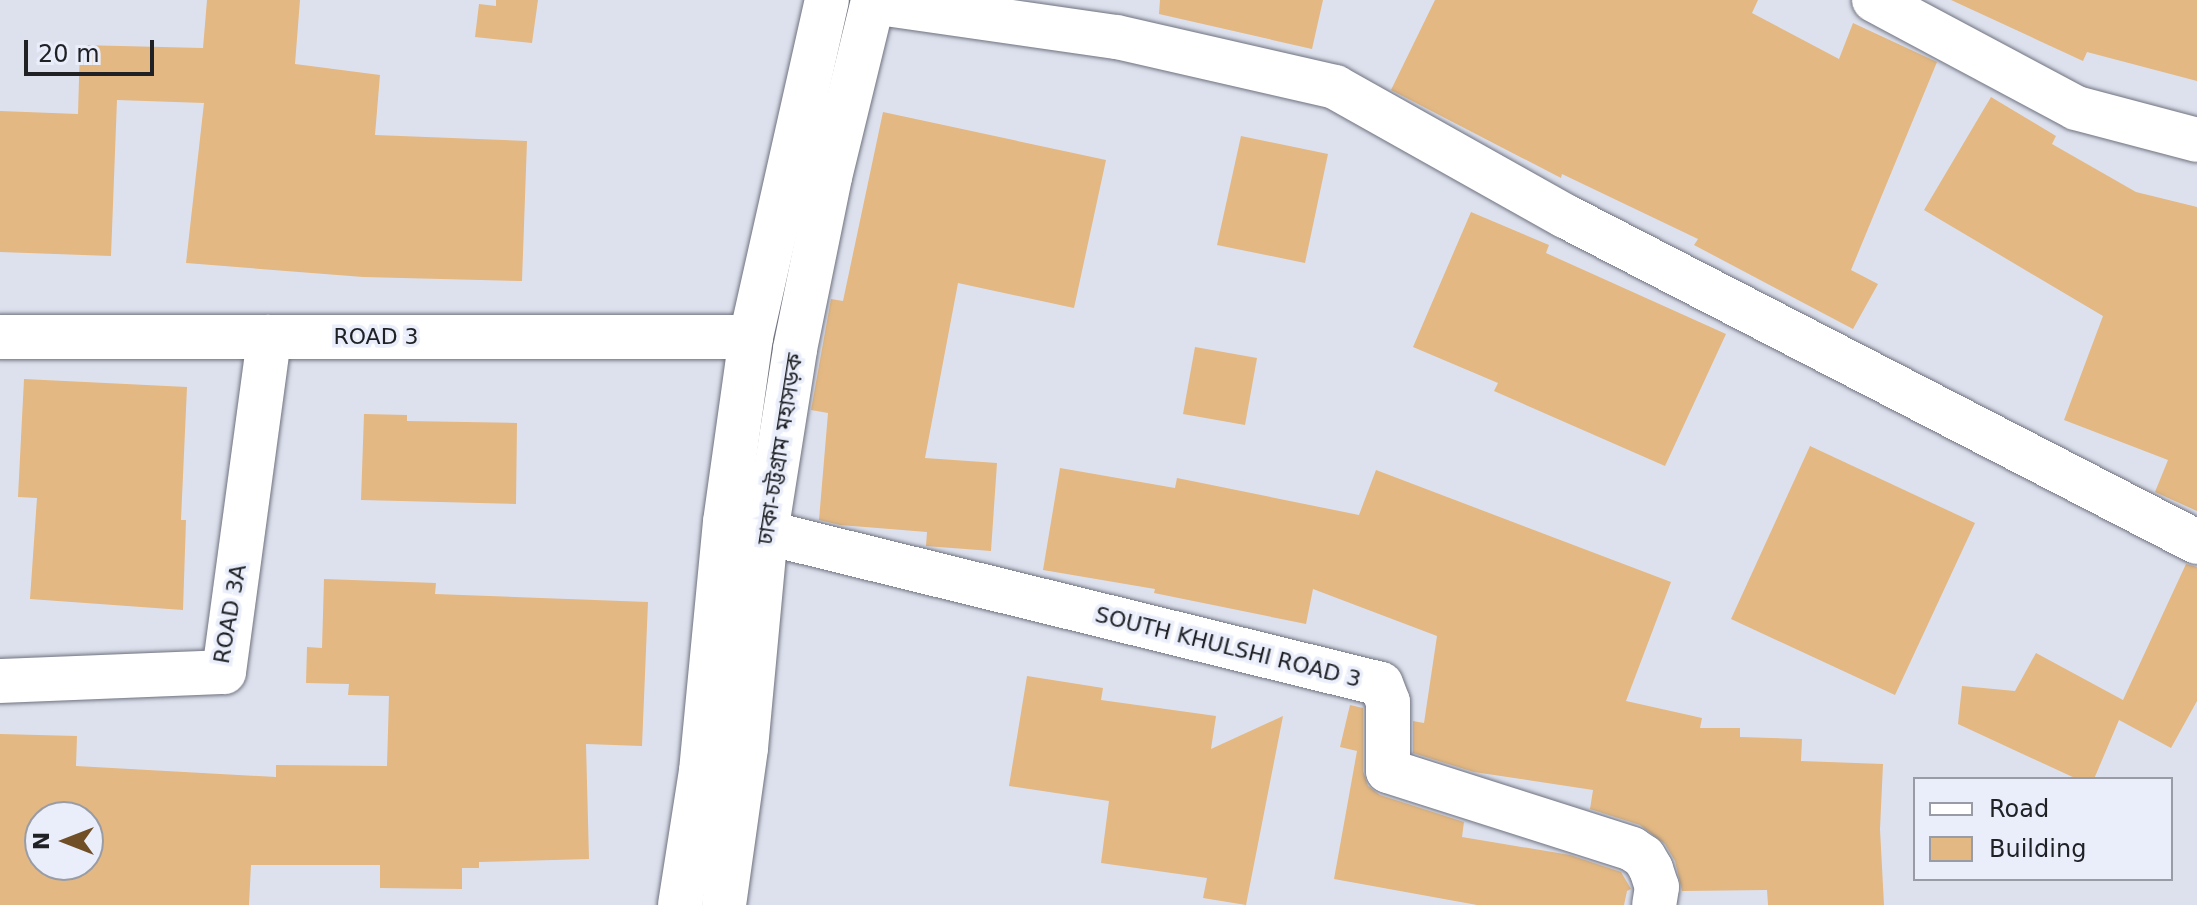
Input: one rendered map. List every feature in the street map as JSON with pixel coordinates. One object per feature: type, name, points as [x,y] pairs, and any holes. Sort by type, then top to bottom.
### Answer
[{"type":"main road","name":"ঢাকা-চট্টগ্রাম মহাসড়ক","points":[[680,905],[701,771],[725,522],[751,337],[827,0]]},
{"type":"main road","points":[[1874,0],[2076,108],[2197,140]]},
{"type":"main road","name":"ঢাকা-চট্টগ্রাম মহাসড়ক","points":[[724,905],[746,748],[766,533],[795,349],[830,177],[873,1]]},
{"type":"main road","points":[[873,1],[1117,37],[1335,87],[1565,216],[2197,542]]},
{"type":"main road","name":"ROAD 3","points":[[0,337],[751,337]]},
{"type":"main road","name":"ROAD 3A","points":[[0,681],[224,672],[269,337]]},
{"type":"main road","name":"SOUTH KHULSHI ROAD 3","points":[[725,522],[1381,684],[1388,702],[1388,771],[1632,849],[1644,857],[1651,869],[1657,887],[1654,905]]},
{"type":"building","points":[[207,0],[300,0],[295,64],[380,75],[375,135],[527,141],[522,281],[363,277],[186,263],[204,103],[117,100],[111,256],[0,252],[0,111],[78,114],[80,45],[203,48]]},
{"type":"building","points":[[496,0],[538,0],[532,43],[475,37],[479,4],[496,6]]},
{"type":"building","points":[[1160,0],[1323,0],[1312,49],[1159,14]]},
{"type":"building","points":[[1435,0],[1758,0],[1752,13],[1839,59],[1853,23],[1937,62],[1851,270],[1878,284],[1853,329],[1694,245],[1698,239],[1562,174],[1561,178],[1391,90]]},
{"type":"building","points":[[1951,0],[2197,0],[2197,81],[2087,52],[2083,61]]},
{"type":"building","points":[[1991,97],[2056,136],[2052,144],[2136,192],[2197,207],[2197,511],[2155,492],[2168,460],[2064,420],[2103,316],[1924,210]]},
{"type":"building","points":[[883,112],[1106,160],[1074,308],[958,283],[925,458],[997,463],[991,551],[926,546],[927,532],[840,525],[819,520],[828,413],[811,410],[831,299],[843,301]]},
{"type":"building","points":[[1241,136],[1328,154],[1305,263],[1217,245]]},
{"type":"building","points":[[1471,212],[1549,245],[1546,253],[1726,334],[1665,466],[1494,391],[1498,383],[1413,347]]},
{"type":"building","points":[[1195,347],[1257,358],[1245,425],[1183,414]]},
{"type":"building","points":[[24,379],[187,387],[181,520],[186,520],[183,610],[30,599],[37,498],[18,497]]},
{"type":"building","points":[[364,414],[407,415],[407,421],[517,423],[516,504],[361,500]]},
{"type":"building","points":[[1810,446],[1975,523],[1895,695],[1731,619]]},
{"type":"building","points":[[1060,468],[1175,488],[1177,478],[1359,515],[1376,470],[1671,582],[1626,701],[1702,718],[1700,728],[1740,728],[1740,737],[1802,739],[1801,761],[1883,764],[1880,829],[1884,905],[1768,905],[1767,890],[1682,891],[1675,861],[1665,844],[1640,825],[1590,809],[1593,790],[1474,772],[1413,753],[1413,721],[1424,723],[1437,636],[1313,589],[1306,624],[1154,593],[1155,589],[1043,570]]},
{"type":"building","points":[[2186,564],[2197,567],[2197,701],[2171,748],[2119,720],[2095,777],[2073,777],[1958,724],[1962,686],[2015,691],[2036,653],[2123,700]]},
{"type":"building","points":[[324,579],[436,583],[435,594],[648,602],[642,746],[586,744],[589,859],[479,862],[479,868],[462,868],[462,889],[380,888],[380,865],[251,865],[249,905],[0,905],[0,734],[77,736],[76,766],[276,777],[276,765],[387,766],[389,696],[348,695],[349,684],[306,683],[307,647],[322,648]]},
{"type":"building","points":[[1027,676],[1103,688],[1101,700],[1216,716],[1211,749],[1283,716],[1246,905],[1203,898],[1207,878],[1101,863],[1109,801],[1009,786]]},
{"type":"building","points":[[1350,705],[1363,708],[1363,771],[1368,786],[1380,795],[1464,822],[1462,837],[1570,855],[1621,872],[1631,889],[1627,891],[1624,905],[1477,905],[1334,879],[1357,751],[1340,747]]}]
